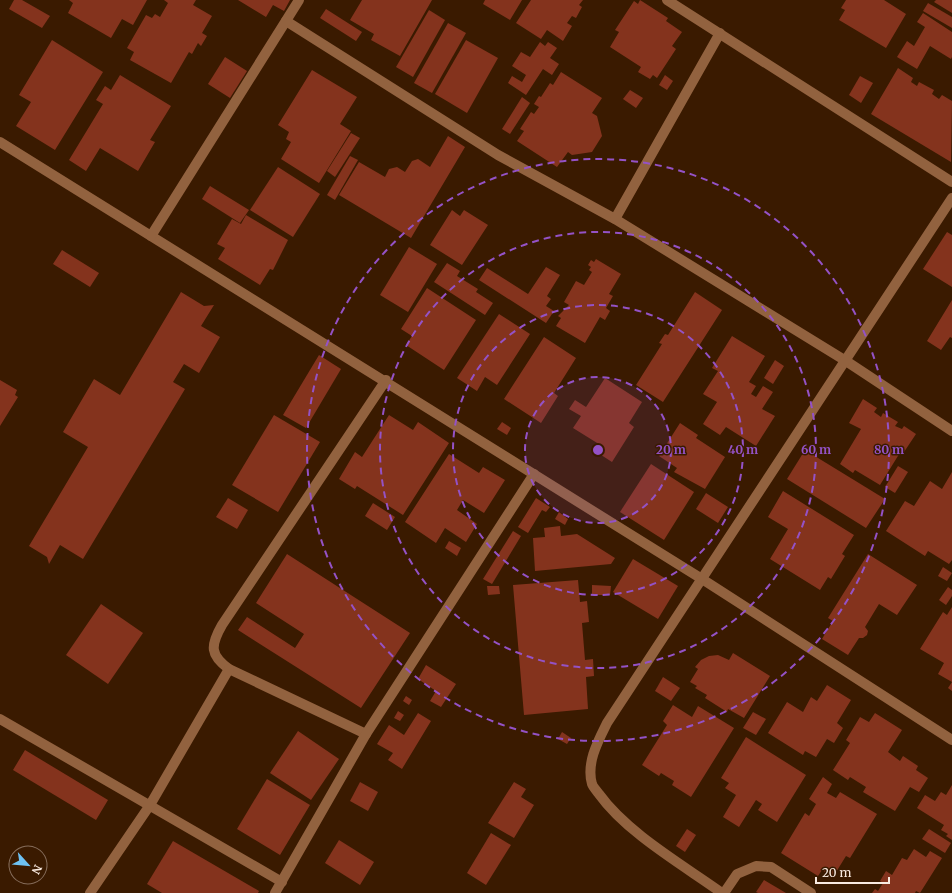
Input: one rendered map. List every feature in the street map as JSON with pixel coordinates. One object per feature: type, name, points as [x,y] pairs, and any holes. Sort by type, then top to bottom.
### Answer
[{"type":"street","points":[[151,236],[299,0]]},
{"type":"street","points":[[667,0],[952,182]]},
{"type":"street","points":[[286,21],[498,155],[615,219],[846,361],[952,431]]},
{"type":"street","points":[[615,219],[720,33]]},
{"type":"street","points":[[0,142],[386,380],[702,579],[952,740]]},
{"type":"street","points":[[811,893],[771,867],[756,866],[737,874],[723,893],[624,823],[608,806],[592,784],[592,761],[597,742],[607,723],[952,198]]},
{"type":"street","points":[[366,734],[229,669],[217,660],[214,648],[216,636],[386,380]]},
{"type":"street","points":[[275,893],[366,734],[534,474]]},
{"type":"street","points":[[90,893],[150,805],[229,669]]},
{"type":"street","points":[[0,719],[282,882]]},
{"type":"building","points":[[14,0],[22,0],[50,16],[42,28],[9,9]]},
{"type":"building","points":[[69,0],[147,0],[133,25],[122,19],[111,38],[68,13],[73,3]]},
{"type":"building","points":[[164,0],[196,0],[193,5],[212,16],[202,33],[207,36],[201,46],[198,43],[192,54],[189,52],[171,83],[130,60],[134,52],[127,48],[146,15],[152,18],[155,14],[160,17],[168,3]]},
{"type":"building","points":[[238,0],[290,0],[284,11],[273,5],[266,17]]},
{"type":"building","points":[[362,0],[432,0],[400,56],[371,40],[374,34],[350,20]]},
{"type":"building","points":[[485,0],[522,0],[510,20],[483,4]]},
{"type":"building","points":[[531,0],[583,0],[579,5],[582,7],[576,18],[572,16],[567,23],[572,26],[563,41],[547,30],[541,39],[516,23]]},
{"type":"building","points":[[640,0],[668,18],[666,21],[682,32],[672,46],[676,49],[657,78],[653,75],[650,79],[638,72],[641,67],[610,47],[619,32],[615,30],[634,1],[638,4]]},
{"type":"building","points":[[846,0],[884,0],[906,14],[886,48],[839,20],[845,10],[841,8]]},
{"type":"building","points":[[936,0],[952,0],[952,13],[934,2]]},
{"type":"building","points":[[928,3],[952,17],[952,28],[923,11]]},
{"type":"building","points":[[326,9],[362,32],[356,41],[320,18]]},
{"type":"building","points":[[429,10],[445,20],[413,77],[396,67]]},
{"type":"building","points":[[923,13],[952,32],[952,57],[951,59],[930,46],[917,69],[897,57],[907,41],[914,46],[925,27],[917,22]]},
{"type":"building","points":[[448,23],[466,33],[432,93],[414,83]]},
{"type":"building","points":[[52,40],[103,72],[55,150],[16,126],[31,102],[19,95]]},
{"type":"building","points":[[466,40],[498,58],[467,113],[435,94]]},
{"type":"building","points":[[540,42],[545,46],[548,42],[557,48],[550,58],[559,64],[552,75],[543,69],[526,95],[508,83],[512,76],[522,82],[526,75],[512,66],[521,52],[530,57]]},
{"type":"building","points":[[225,57],[247,71],[230,98],[208,84]]},
{"type":"building","points":[[898,68],[913,78],[911,82],[917,86],[919,82],[934,90],[932,94],[939,99],[942,95],[952,101],[951,162],[871,114]]},
{"type":"building","points":[[312,70],[357,97],[340,124],[351,131],[319,183],[281,159],[291,142],[286,139],[289,132],[278,125]]},
{"type":"building","points":[[561,72],[602,98],[592,113],[597,116],[602,136],[592,152],[572,155],[568,152],[557,167],[517,141],[524,131],[520,129],[531,112],[534,114],[539,107],[534,104],[539,96],[541,97],[550,83],[553,85]]},
{"type":"building","points":[[120,75],[171,106],[150,140],[155,142],[138,171],[100,148],[86,171],[69,160],[103,104],[96,100],[105,86],[111,90]]},
{"type":"building","points":[[665,75],[673,81],[667,90],[659,85]]},
{"type":"building","points":[[860,76],[873,83],[861,103],[849,95]]},
{"type":"building","points":[[630,90],[643,98],[636,108],[623,99]]},
{"type":"building","points":[[522,97],[530,103],[510,134],[502,129]]},
{"type":"building","points":[[351,133],[360,138],[335,177],[327,171]]},
{"type":"building","points":[[448,136],[465,147],[411,238],[339,195],[359,162],[385,177],[389,169],[397,167],[405,172],[412,161],[418,159],[430,167]]},
{"type":"building","points":[[350,156],[358,160],[335,200],[327,195]]},
{"type":"building","points":[[278,167],[320,194],[293,237],[250,210]]},
{"type":"building","points":[[210,186],[249,210],[240,223],[202,199]]},
{"type":"building","points":[[452,210],[460,216],[464,210],[488,225],[462,265],[430,245]]},
{"type":"building","points":[[246,215],[288,240],[273,270],[270,269],[260,285],[218,259],[225,248],[217,244],[232,219],[241,224]]},
{"type":"building","points":[[947,232],[952,235],[952,287],[923,269]]},
{"type":"building","points":[[409,247],[437,264],[408,312],[380,295]]},
{"type":"building","points":[[62,250],[99,273],[90,287],[53,264]]},
{"type":"building","points":[[596,259],[621,274],[609,294],[613,296],[606,308],[610,311],[605,320],[600,317],[585,343],[556,326],[561,318],[558,316],[569,305],[564,302],[576,281],[584,285],[592,272],[589,270],[591,267],[588,265],[591,260],[594,262]]},
{"type":"building","points":[[447,263],[460,271],[457,276],[478,289],[476,292],[493,303],[485,315],[434,282]]},
{"type":"building","points":[[546,267],[560,275],[547,296],[551,299],[546,306],[554,311],[546,323],[479,280],[487,268],[528,294]]},
{"type":"building","points":[[427,288],[476,320],[444,370],[406,345],[412,336],[401,329]]},
{"type":"building","points":[[181,292],[204,306],[214,305],[201,326],[220,337],[199,373],[184,364],[173,382],[185,389],[83,559],[60,545],[49,564],[47,557],[29,546],[88,447],[63,432],[94,379],[120,395]]},
{"type":"building","points":[[695,292],[722,310],[663,402],[636,385],[662,344],[659,343],[665,334],[668,335]]},
{"type":"building","points":[[952,300],[952,338],[950,337],[941,350],[927,341]]},
{"type":"building","points":[[499,314],[530,334],[497,385],[485,377],[477,391],[457,378]]},
{"type":"building","points":[[732,336],[765,356],[749,382],[756,386],[751,394],[756,397],[763,386],[773,392],[762,409],[775,416],[756,446],[726,427],[720,435],[703,424],[717,402],[703,394],[718,371],[712,368]]},
{"type":"building","points":[[544,337],[576,358],[554,393],[558,396],[541,423],[504,399]]},
{"type":"building","points":[[319,355],[341,369],[306,428],[283,415]]},
{"type":"building","points":[[775,360],[784,366],[773,384],[764,378]]},
{"type":"building","points":[[605,378],[642,402],[629,423],[634,427],[612,462],[598,453],[602,446],[573,428],[581,416],[569,409],[575,400],[586,407]]},
{"type":"building","points":[[0,380],[17,390],[15,395],[18,397],[0,426]]},
{"type":"building","points":[[863,399],[877,408],[874,412],[881,417],[883,413],[898,422],[895,426],[902,429],[904,426],[916,434],[904,452],[901,451],[880,485],[855,470],[853,473],[840,464],[861,429],[849,423]]},
{"type":"building","points":[[274,415],[320,442],[278,512],[232,485]]},
{"type":"building","points":[[389,415],[413,430],[418,422],[449,443],[403,515],[357,486],[355,489],[339,479],[355,452],[362,457]]},
{"type":"building","points":[[502,422],[511,428],[507,435],[497,429]]},
{"type":"building","points":[[680,423],[698,435],[696,438],[725,457],[705,489],[674,472],[677,468],[659,456]]},
{"type":"building","points":[[805,450],[885,499],[866,528],[787,479]]},
{"type":"building","points":[[449,454],[479,473],[483,467],[505,480],[484,513],[463,500],[457,510],[477,524],[466,542],[445,528],[436,543],[405,522]]},
{"type":"building","points":[[651,464],[694,492],[664,540],[620,512]]},
{"type":"building","points":[[898,466],[908,472],[895,493],[885,487]]},
{"type":"building","points":[[952,472],[952,560],[949,564],[928,551],[925,556],[886,531],[905,501],[914,506],[930,481],[942,489]]},
{"type":"building","points":[[783,491],[854,535],[842,554],[845,556],[831,579],[828,577],[820,590],[770,559],[788,529],[768,517]]},
{"type":"building","points":[[706,493],[728,507],[718,523],[696,509]]},
{"type":"building","points":[[228,498],[248,510],[237,529],[216,517]]},
{"type":"building","points":[[536,498],[550,507],[546,512],[542,510],[528,533],[518,527]]},
{"type":"building","points":[[373,503],[395,517],[387,530],[365,516]]},
{"type":"building","points":[[559,512],[568,519],[565,525],[555,519]]},
{"type":"building","points":[[560,526],[561,536],[577,534],[615,558],[611,564],[535,571],[533,538],[545,537],[544,528]]},
{"type":"building","points":[[513,531],[521,536],[492,584],[483,579]]},
{"type":"building","points":[[449,541],[461,548],[457,556],[445,548]]},
{"type":"building","points":[[287,554],[410,633],[361,708],[238,630],[247,617],[295,648],[304,634],[256,603]]},
{"type":"building","points":[[868,554],[917,585],[897,615],[879,604],[865,627],[868,631],[867,635],[863,638],[859,638],[848,655],[822,639],[833,621],[828,618]]},
{"type":"building","points":[[633,559],[678,586],[658,619],[613,592]]},
{"type":"building","points":[[943,567],[952,573],[947,581],[938,576]]},
{"type":"building","points":[[578,580],[580,602],[587,601],[589,622],[582,623],[585,660],[593,659],[594,676],[586,677],[588,709],[524,715],[513,585]]},
{"type":"building","points":[[592,585],[611,586],[610,595],[592,595]]},
{"type":"building","points":[[487,586],[499,586],[500,594],[488,595]]},
{"type":"building","points":[[948,587],[952,590],[952,596],[946,605],[939,600]]},
{"type":"building","points":[[101,604],[143,633],[108,684],[66,655]]},
{"type":"building","points":[[952,607],[952,682],[938,674],[944,663],[920,649],[943,612],[947,615]]},
{"type":"building","points":[[733,653],[770,676],[744,718],[728,709],[727,712],[705,698],[707,695],[695,688],[697,686],[690,682],[698,669],[695,667],[701,660],[709,656],[718,655],[729,660]]},
{"type":"building","points":[[426,665],[456,684],[441,707],[430,701],[436,691],[418,679]]},
{"type":"building","points":[[663,677],[680,688],[671,701],[655,691]]},
{"type":"building","points":[[952,682],[952,691],[948,688]]},
{"type":"building","points":[[827,685],[851,700],[837,723],[843,728],[834,743],[827,739],[816,757],[805,751],[803,755],[768,733],[787,702],[803,712],[811,697],[817,701]]},
{"type":"building","points":[[406,696],[412,700],[409,705],[403,701]]},
{"type":"building","points":[[673,705],[692,717],[698,706],[734,728],[691,797],[672,785],[674,781],[661,773],[659,776],[642,765],[667,725],[663,721]]},
{"type":"building","points":[[398,711],[404,715],[400,721],[394,718]]},
{"type":"building","points":[[753,712],[766,719],[756,735],[743,728]]},
{"type":"building","points":[[418,713],[431,721],[402,769],[388,760],[393,753],[377,744],[389,725],[404,735]]},
{"type":"building","points":[[875,713],[902,730],[888,752],[900,761],[903,756],[918,766],[916,770],[928,778],[919,792],[910,787],[895,811],[863,792],[866,787],[850,777],[848,780],[833,770],[850,743],[846,740],[860,717],[869,722]]},
{"type":"building","points":[[298,731],[339,759],[311,800],[270,773]]},
{"type":"building","points":[[562,732],[571,738],[567,744],[558,739]]},
{"type":"building","points":[[746,737],[806,775],[777,822],[758,810],[762,804],[756,800],[739,827],[723,817],[736,795],[725,788],[729,783],[721,778]]},
{"type":"building","points":[[25,750],[108,800],[96,820],[13,770]]},
{"type":"building","points":[[823,777],[832,784],[827,793],[836,798],[840,792],[877,814],[850,858],[846,856],[833,877],[822,870],[818,876],[781,853],[805,813],[809,816],[816,804],[809,799]]},
{"type":"building","points":[[267,779],[310,805],[280,855],[237,829]]},
{"type":"building","points":[[360,782],[378,792],[368,811],[350,801]]},
{"type":"building","points":[[514,782],[526,789],[521,797],[534,805],[514,838],[488,823]]},
{"type":"building","points":[[952,785],[952,840],[946,836],[948,834],[941,830],[944,825],[917,808],[925,795],[935,801],[941,792],[946,795]]},
{"type":"building","points":[[687,829],[696,835],[685,852],[676,846]]},
{"type":"building","points":[[929,829],[951,843],[945,853],[922,839]]},
{"type":"building","points":[[491,833],[511,845],[486,885],[467,873]]},
{"type":"building","points":[[339,840],[374,862],[360,885],[325,863]]},
{"type":"building","points":[[173,841],[259,891],[258,893],[162,893],[147,884]]},
{"type":"building","points":[[914,849],[926,857],[930,851],[942,858],[920,893],[916,891],[915,893],[872,893],[875,889],[878,891],[883,883],[880,881],[886,871],[892,875],[902,858],[907,860]]},
{"type":"building","points":[[764,880],[786,893],[756,892]]}]
